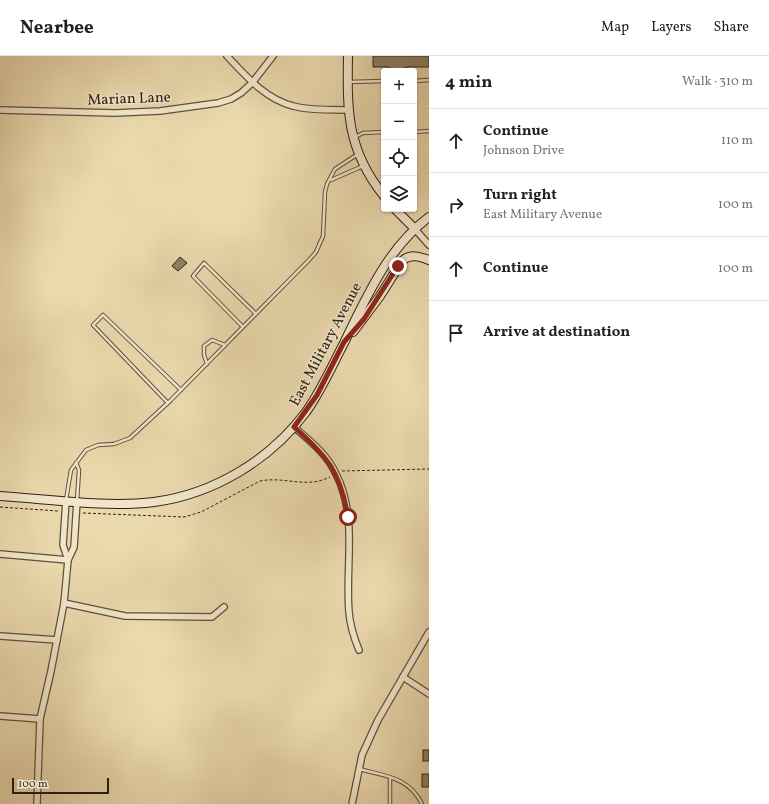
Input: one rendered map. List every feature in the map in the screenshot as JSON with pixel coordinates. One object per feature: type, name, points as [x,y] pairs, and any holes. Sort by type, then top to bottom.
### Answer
[{"type":"main road","points":[[348,56],[348,110],[352,138],[358,154],[381,191]]},
{"type":"main road","points":[[398,212],[414,228]]},
{"type":"main road","name":"East Military Avenue","points":[[0,496],[77,502],[146,503],[190,494],[223,481],[239,472],[270,450],[294,427],[317,395],[380,271],[401,241],[414,228],[429,217]]},
{"type":"main road","points":[[344,342],[364,319],[402,261],[406,258],[414,256],[429,260]]},
{"type":"street","points":[[227,56],[252,83],[278,101],[293,107],[348,110]]},
{"type":"street","name":"Marian Lane","points":[[0,110],[115,114],[160,111],[218,103],[231,99],[252,83],[273,56]]},
{"type":"street","points":[[414,228],[429,245]]},
{"type":"street","points":[[294,427],[315,445],[327,458],[336,473],[344,495],[348,517],[350,559],[349,612],[353,635],[358,650]]},
{"type":"street","points":[[66,500],[63,545],[68,560]]},
{"type":"street","points":[[37,804],[40,719],[64,602],[68,560],[74,547],[77,502]]},
{"type":"street","points":[[0,554],[68,560]]},
{"type":"street","points":[[64,602],[125,616],[212,616],[224,607]]},
{"type":"street","points":[[352,804],[362,755],[378,720],[429,632]]},
{"type":"street","points":[[0,636],[57,640]]},
{"type":"street","points":[[403,677],[429,694]]},
{"type":"street","points":[[0,716],[40,719]]},
{"type":"lane","points":[[417,81],[429,80]]},
{"type":"lane","points":[[348,82],[381,81]]},
{"type":"lane","points":[[417,132],[429,131]]},
{"type":"lane","points":[[352,138],[363,133],[381,132]]},
{"type":"lane","points":[[66,500],[70,470],[86,450],[98,445],[114,444],[130,438],[168,403],[244,327],[316,252],[323,236],[324,192],[335,169],[358,154]]},
{"type":"lane","points":[[330,180],[364,164]]},
{"type":"lane","points":[[244,327],[193,276],[204,263],[256,314]]},
{"type":"lane","points":[[168,403],[93,325],[103,315],[181,390]]},
{"type":"lane","points":[[206,364],[204,346],[212,340],[220,342],[225,346]]},
{"type":"lane","points":[[76,462],[79,470],[77,502]]},
{"type":"lane","points":[[359,768],[406,783],[417,795],[422,804]]},
{"type":"lane","points":[[390,778],[390,804]]},
{"type":"path","points":[[76,513],[184,517],[201,512],[260,481],[268,479],[315,483],[336,473],[352,470],[429,469]]},
{"type":"path","points":[[0,507],[65,512]]},
{"type":"building","points":[[373,56],[429,56],[429,67],[373,67]]},
{"type":"building","points":[[180,257],[187,263],[178,271],[172,266]]},
{"type":"building","points":[[423,750],[429,750],[429,761],[423,761]]},
{"type":"building","points":[[422,774],[429,774],[429,787],[422,787]]},
{"type":"route","points":[[348,517],[344,495],[336,473],[327,458],[315,445],[294,427],[317,395],[344,342],[364,319],[398,266]]}]
